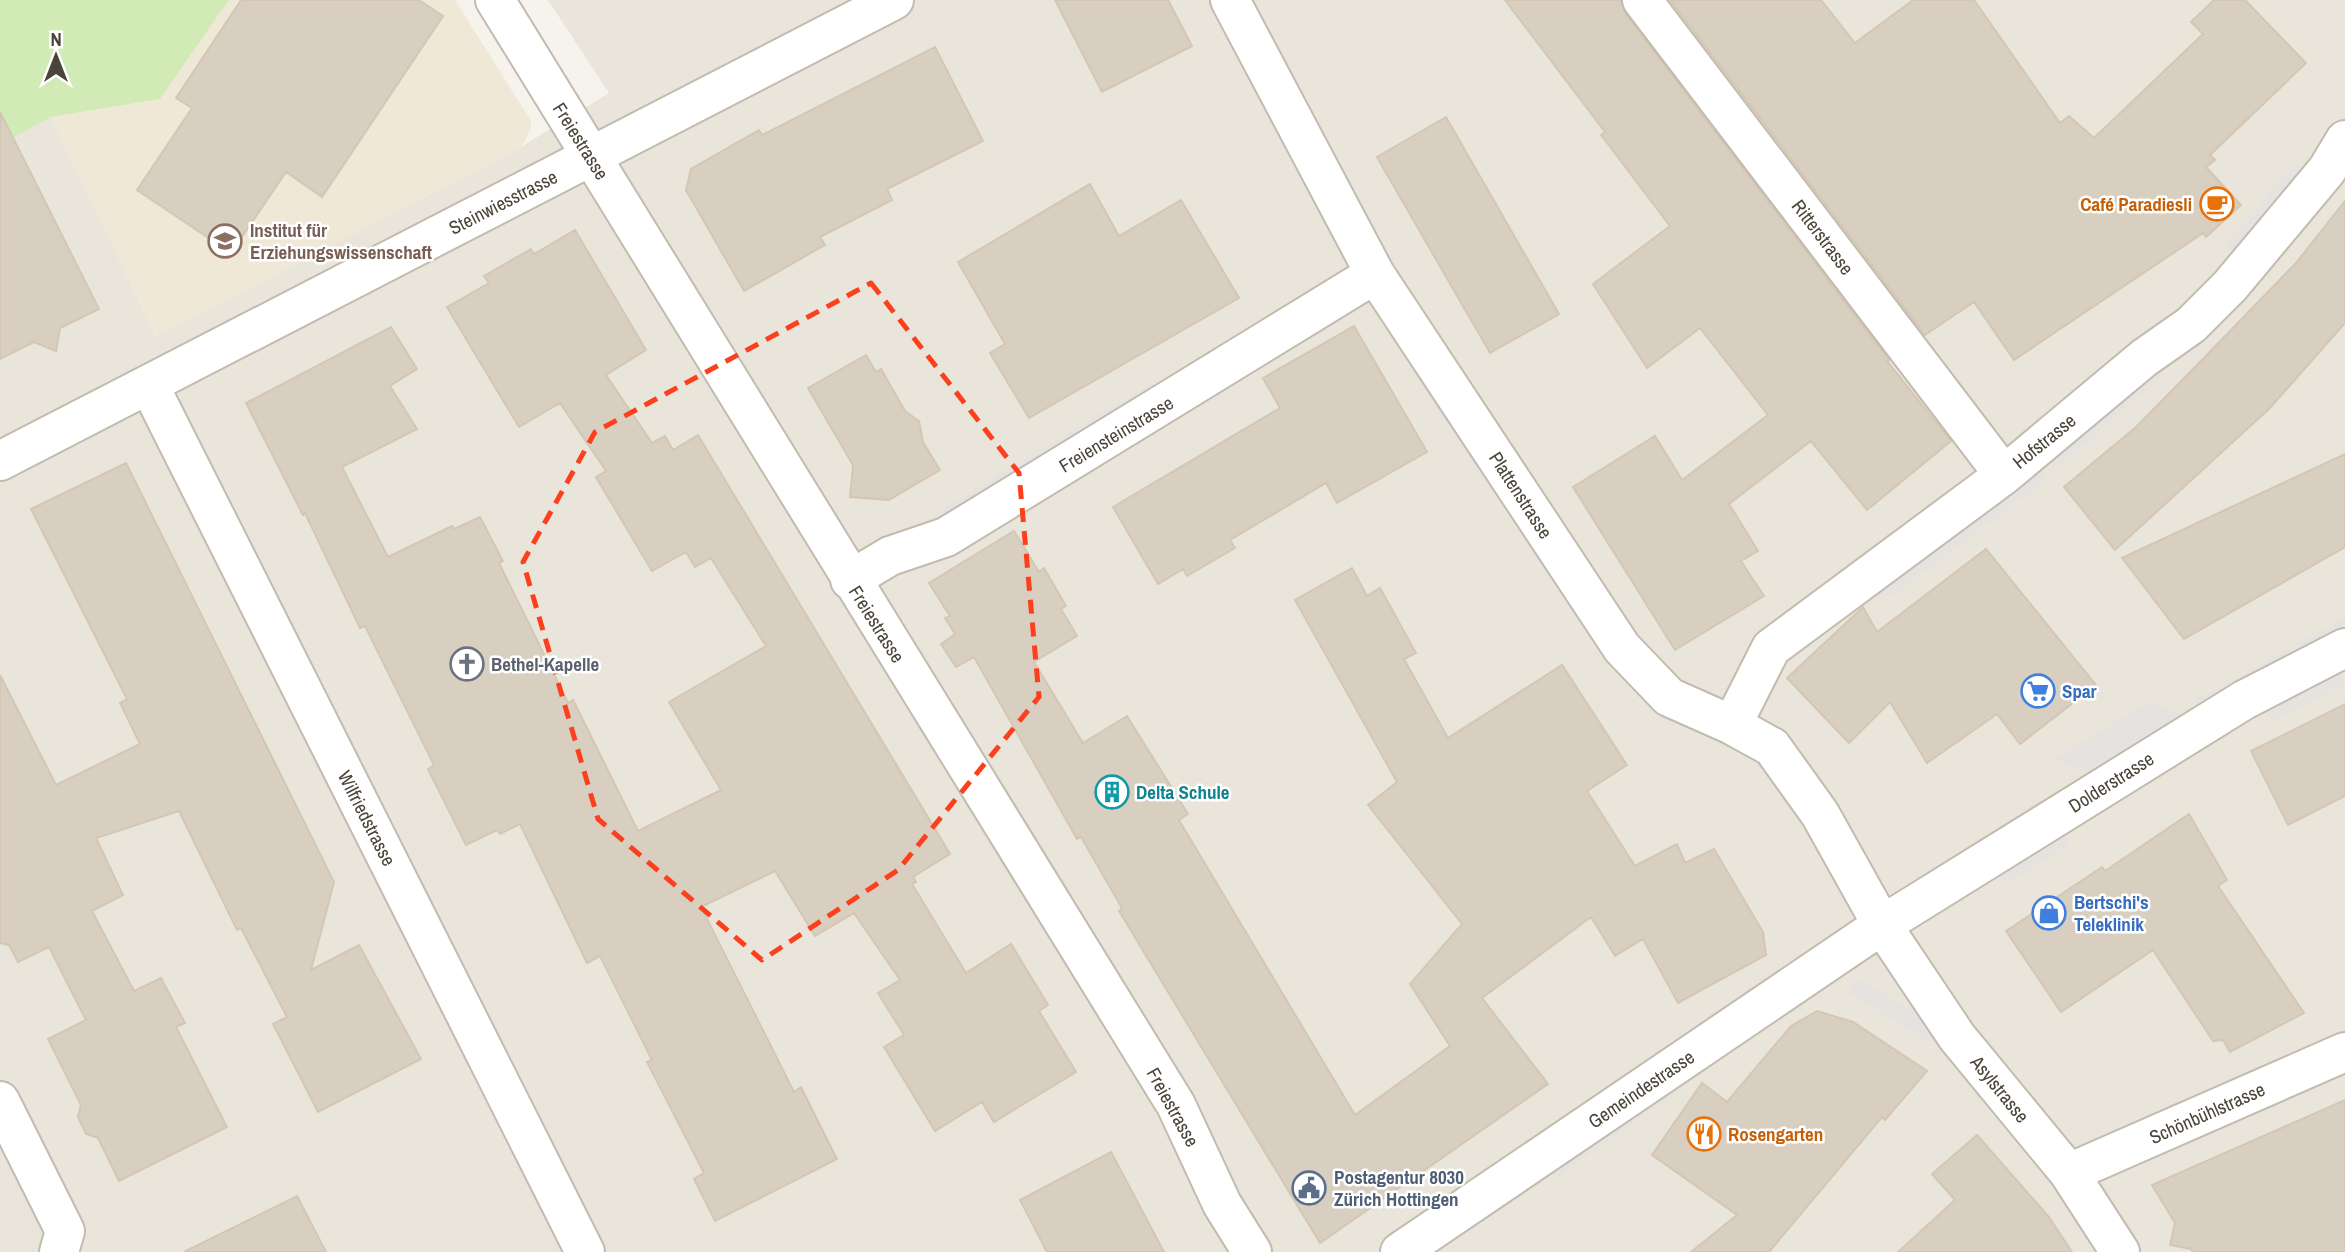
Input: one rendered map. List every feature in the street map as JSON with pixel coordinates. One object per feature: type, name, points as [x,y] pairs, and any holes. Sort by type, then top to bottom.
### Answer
[{"type":"street","name":"Freiestrasse","points":[[495,0],[1176,1105],[1223,1204],[1252,1252]]},
{"type":"street","name":"Steinwiesstrasse","points":[[0,461],[894,0]]},
{"type":"street","name":"Plattenstrasse","points":[[1230,0],[1375,274],[1622,648],[1669,697],[1732,724],[1772,747],[1820,814],[1882,925]]},
{"type":"street","name":"Ritterstrasse","points":[[1642,0],[2004,475]]},
{"type":"street","name":"Hofstrasse","points":[[1732,724],[1771,648],[2004,475],[2144,358],[2191,325],[2230,286],[2327,170],[2345,140]]},
{"type":"street","name":"Freiensteinstrasse","points":[[850,580],[890,556],[946,537],[1375,274]]},
{"type":"street","name":"Wilfriedstrasse","points":[[149,385],[585,1252]]},
{"type":"street","name":"Dolderstrasse","points":[[1882,925],[2244,700],[2345,648]]},
{"type":"street","name":"Asylstrasse","points":[[1882,925],[1957,1037],[2069,1173],[2120,1252]]},
{"type":"street","name":"Gemeindestrasse","points":[[1400,1252],[1882,925]]},
{"type":"street","name":"Schönbühlstrasse","points":[[2069,1173],[2345,1052]]},
{"type":"street","points":[[0,1101],[65,1231],[59,1252]]},
{"type":"highlighted area","points":[[871,283],[1019,473],[1039,697],[898,870],[762,960],[598,819],[523,562],[595,432]]},
{"type":"shaded area","name":"Institut für Erziehungswissenschaft","points":[[229,0],[455,0],[531,121],[531,129],[521,147],[156,336],[51,117],[160,99]]},
{"type":"shaded area","points":[[548,0],[2345,0],[2345,1252],[0,1252],[0,145],[51,117],[156,336],[521,147],[609,93]]},
{"type":"shaded area","points":[[2295,163],[2306,172],[2236,255],[2225,246]]},
{"type":"shaded area","points":[[1399,318],[1489,460],[1475,469],[1385,327]]},
{"type":"shaded area","points":[[2149,368],[2159,379],[2057,468],[2048,457]]},
{"type":"shaded area","points":[[1150,384],[1158,396],[939,527],[932,515]]},
{"type":"shaded area","points":[[2038,467],[2048,479],[1890,597],[1869,593]]},
{"type":"shaded area","points":[[2345,617],[2345,636],[2202,715],[2194,701]]},
{"type":"shaded area","points":[[2339,668],[2345,683],[2272,722],[2265,708]]},
{"type":"shaded area","points":[[2150,701],[2195,720],[2099,778],[2054,759]]},
{"type":"shaded area","points":[[2062,831],[2070,844],[2006,884],[1998,870]]},
{"type":"shaded area","points":[[1856,978],[1939,1026],[1930,1042],[1848,993]]},
{"type":"shaded area","points":[[1772,1003],[1782,1016],[1556,1178],[1546,1165]]},
{"type":"green space","points":[[0,0],[229,0],[160,99],[51,117],[0,145]]},
{"type":"building","points":[[241,0],[419,0],[443,16],[322,197],[286,172],[231,253],[137,190],[192,108],[176,98]]},
{"type":"building","points":[[1055,0],[1168,0],[1192,46],[1102,92]]},
{"type":"building","points":[[1505,0],[1621,0],[1625,13],[1889,360],[1887,361],[1951,441],[1867,510],[1811,441],[1729,504],[1758,551],[1741,561],[1764,596],[1675,650],[1573,487],[1655,436],[1682,480],[1768,415],[1700,328],[1647,368],[1593,284],[1670,226],[1601,135],[1605,132]]},
{"type":"building","points":[[1670,0],[1821,0],[1855,43],[1913,0],[1974,0],[2060,123],[2069,116],[2094,138],[2203,34],[2191,22],[2214,0],[2245,0],[2306,63],[2210,155],[2215,160],[2206,167],[2241,205],[2206,237],[2203,233],[2014,360],[1974,302],[1925,335]]},
{"type":"building","points":[[935,47],[983,141],[887,189],[892,200],[820,237],[825,245],[744,291],[686,190],[691,169],[759,130],[762,135]]},
{"type":"building","points":[[0,112],[99,309],[60,328],[56,351],[34,342],[0,359]]},
{"type":"building","points":[[1446,117],[1559,314],[1490,353],[1377,157]]},
{"type":"building","points":[[1090,184],[1119,236],[1181,200],[1239,298],[1029,418],[990,353],[1005,344],[958,262]]},
{"type":"building","points":[[2345,201],[2345,323],[2270,408],[2115,550],[2064,487],[2136,427],[2199,363],[2296,263]]},
{"type":"building","points":[[575,230],[646,350],[606,375],[652,443],[665,436],[673,450],[698,435],[950,854],[913,877],[916,882],[912,884],[966,973],[1011,944],[1048,1005],[1039,1011],[1076,1072],[994,1122],[982,1102],[935,1131],[884,1047],[904,1035],[878,993],[900,980],[854,913],[815,936],[775,871],[701,907],[794,1092],[801,1087],[837,1159],[715,1221],[694,1179],[704,1173],[647,1062],[652,1060],[600,956],[587,963],[520,824],[500,834],[497,830],[466,845],[428,769],[434,765],[365,626],[360,628],[305,513],[303,515],[246,403],[391,327],[417,369],[390,386],[417,429],[342,467],[388,557],[452,526],[454,529],[480,517],[503,561],[499,563],[568,703],[573,700],[638,831],[721,790],[669,702],[766,646],[711,558],[695,567],[686,552],[652,571],[596,477],[606,471],[560,403],[519,427],[447,307],[489,283],[484,276],[531,249],[534,254]]},
{"type":"building","points":[[1354,326],[1427,452],[1337,503],[1326,483],[1230,540],[1235,548],[1187,576],[1183,569],[1158,584],[1113,507],[1280,408],[1263,378]]},
{"type":"building","points":[[866,355],[876,372],[881,369],[905,411],[919,421],[923,442],[940,470],[889,500],[850,497],[853,465],[808,388]]},
{"type":"building","points":[[2345,454],[2345,547],[2184,639],[2122,558]]},
{"type":"building","points":[[126,463],[334,882],[311,970],[359,945],[421,1059],[318,1112],[273,1024],[287,1017],[241,928],[237,930],[179,811],[96,838],[123,895],[92,911],[134,991],[161,978],[185,1023],[176,1027],[227,1127],[119,1181],[98,1138],[86,1134],[78,1117],[81,1105],[48,1039],[86,1020],[49,947],[18,962],[9,945],[0,943],[0,675],[56,785],[140,744],[120,703],[127,699],[31,509]]},
{"type":"building","points":[[1014,531],[1039,572],[1044,568],[1066,606],[1061,609],[1077,636],[1034,662],[1083,743],[1127,716],[1188,814],[1179,820],[1355,1115],[1450,1046],[1410,984],[1462,924],[1368,805],[1397,782],[1295,600],[1352,568],[1367,596],[1380,588],[1416,653],[1404,659],[1448,738],[1562,665],[1627,765],[1587,791],[1635,866],[1677,844],[1685,863],[1714,849],[1763,932],[1766,955],[1678,1003],[1643,939],[1615,956],[1591,917],[1482,998],[1548,1084],[1320,1243],[1119,911],[1122,908],[1081,837],[1077,839],[974,657],[956,667],[941,644],[955,634],[945,618],[950,616],[929,583]]},
{"type":"building","points":[[1986,549],[2096,685],[2020,744],[1997,714],[1927,763],[1890,702],[1849,743],[1787,678],[1863,607],[1877,632]]},
{"type":"building","points":[[2345,704],[2345,796],[2288,825],[2251,751]]},
{"type":"building","points":[[2189,814],[2227,880],[2218,886],[2304,1013],[2230,1052],[2223,1040],[2213,1041],[2153,950],[2061,1012],[2006,931],[2102,867],[2105,871]]},
{"type":"building","points":[[1817,1011],[1853,1022],[1927,1071],[1885,1120],[1882,1117],[1769,1252],[1691,1252],[1737,1215],[1652,1155],[1702,1083],[1727,1102],[1791,1026]]},
{"type":"building","points":[[2345,1100],[2345,1252],[2193,1252],[2191,1249],[2170,1245],[2175,1223],[2152,1185]]},
{"type":"building","points":[[1977,1135],[2049,1217],[2072,1252],[1898,1252],[1955,1200],[1932,1174]]},
{"type":"building","points":[[1111,1152],[1164,1252],[1047,1252],[1020,1200]]},
{"type":"building","points":[[297,1196],[326,1252],[184,1252]]},
{"type":"place","name":"Café Paradiesli","points":[[2217,204]]},
{"type":"place","name":"Institut für Erziehungswissenschaft","points":[[225,241]]},
{"type":"place","name":"Bethel-Kapelle","points":[[467,664]]},
{"type":"place","name":"Spar","points":[[2038,691]]},
{"type":"place","name":"Delta Schule","points":[[1112,792]]},
{"type":"place","name":"Bertschi's Teleklinik","points":[[2049,913]]},
{"type":"place","name":"Rosengarten","points":[[1704,1134]]},
{"type":"place","name":"Postagentur 8030 Zürich Hottingen","points":[[1309,1188]]}]
